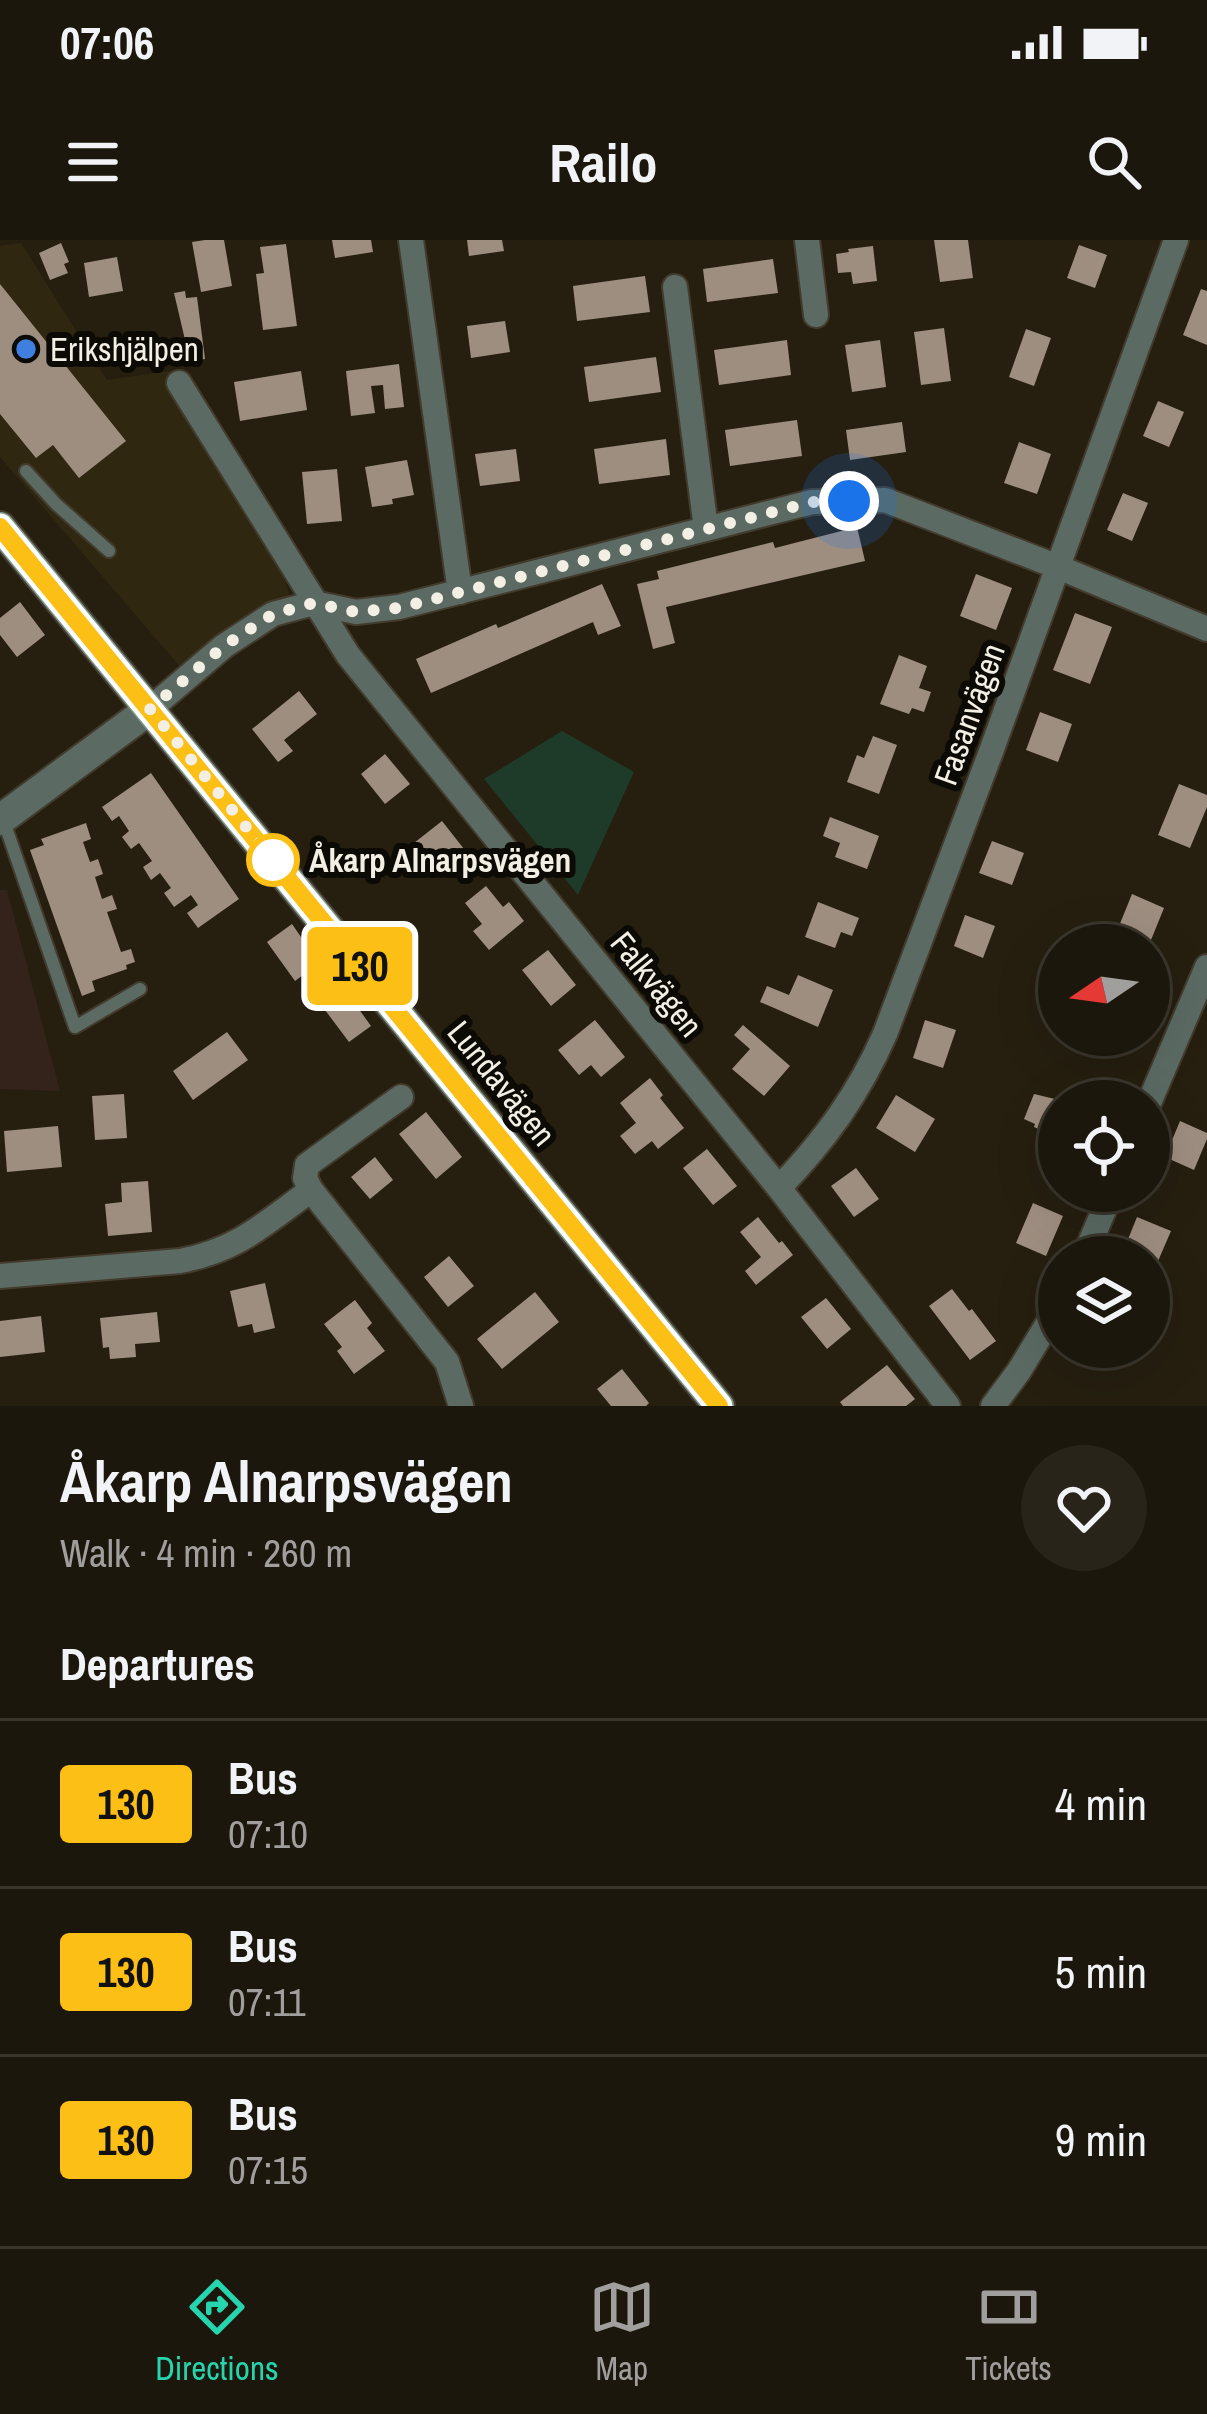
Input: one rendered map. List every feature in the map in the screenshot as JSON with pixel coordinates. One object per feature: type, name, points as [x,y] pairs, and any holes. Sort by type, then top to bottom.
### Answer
[{"type":"main road","name":"Lundavägen","points":[[0,527],[719,1406]]},
{"type":"street","points":[[411,240],[460,592]]},
{"type":"street","points":[[807,240],[816,315]]},
{"type":"street","name":"Fasanvägen","points":[[779,1188],[812,1153],[866,1076],[975,793],[1176,240]]},
{"type":"street","points":[[676,287],[706,529]]},
{"type":"street","name":"Falkvägen","points":[[178,383],[348,655],[779,1188],[948,1406]]},
{"type":"street","points":[[1,819],[150,709],[224,646],[273,614],[314,603],[356,612],[399,608],[812,502],[885,500],[1207,629]]},
{"type":"street","points":[[1159,1080],[1207,967]]},
{"type":"street","points":[[401,1097],[307,1165],[305,1178],[447,1362],[461,1406]]},
{"type":"street","points":[[0,1276],[209,1256],[234,1246],[311,1190]]},
{"type":"street","points":[[993,1406],[1038,1340]]},
{"type":"lane","points":[[26,471],[109,551]]},
{"type":"lane","points":[[1,819],[75,1027],[140,989]]},
{"type":"shaded area","points":[[21,243],[107,380],[169,371],[263,523],[291,598],[188,676],[0,457],[0,246]]},
{"type":"shaded area","points":[[0,890],[7,890],[60,1091],[0,1089]]},
{"type":"green space","points":[[562,731],[634,772],[578,895],[484,779]]},
{"type":"building","points":[[224,240],[232,286],[201,292],[192,242]]},
{"type":"building","points":[[332,240],[371,240],[373,252],[335,258]]},
{"type":"building","points":[[467,240],[502,240],[504,251],[469,256]]},
{"type":"building","points":[[934,240],[968,240],[973,278],[940,282]]},
{"type":"building","points":[[61,243],[68,273],[50,280],[39,253]]},
{"type":"building","points":[[286,244],[297,326],[263,330],[256,274],[264,273],[260,247]]},
{"type":"building","points":[[1079,245],[1107,255],[1095,288],[1067,278]]},
{"type":"building","points":[[873,246],[877,281],[853,284],[851,272],[838,273],[836,254]]},
{"type":"building","points":[[117,257],[123,291],[89,297],[84,263]]},
{"type":"building","points":[[773,259],[778,293],[707,302],[703,269]]},
{"type":"building","points":[[645,276],[650,312],[577,321],[573,286]]},
{"type":"building","name":"Erikshjälpen","points":[[0,284],[126,441],[79,478],[53,445],[36,458],[0,414]]},
{"type":"building","points":[[1201,289],[1207,291],[1207,345],[1183,335]]},
{"type":"building","points":[[185,291],[186,298],[197,297],[205,359],[190,361],[174,293]]},
{"type":"building","points":[[505,321],[510,352],[471,358],[467,326]]},
{"type":"building","points":[[944,328],[951,381],[921,385],[914,332]]},
{"type":"building","points":[[1026,329],[1051,338],[1034,386],[1009,377]]},
{"type":"building","points":[[787,340],[791,375],[719,385],[714,350]]},
{"type":"building","points":[[880,340],[886,387],[852,392],[845,345]]},
{"type":"building","points":[[656,357],[661,392],[589,402],[584,367]]},
{"type":"building","points":[[399,364],[404,407],[385,409],[383,385],[371,386],[375,413],[351,416],[346,371]]},
{"type":"building","points":[[301,371],[307,410],[240,421],[234,382]]},
{"type":"building","points":[[1158,401],[1184,412],[1169,447],[1143,436]]},
{"type":"building","points":[[797,420],[802,456],[730,466],[725,430]]},
{"type":"building","points":[[902,422],[906,452],[850,460],[846,430]]},
{"type":"building","points":[[666,439],[670,475],[599,484],[594,449]]},
{"type":"building","points":[[1019,442],[1051,454],[1037,494],[1004,483]]},
{"type":"building","points":[[516,449],[520,481],[480,486],[475,454]]},
{"type":"building","points":[[407,460],[414,495],[372,507],[365,467]]},
{"type":"building","points":[[337,469],[342,521],[307,524],[302,472]]},
{"type":"building","points":[[1123,493],[1148,503],[1132,541],[1107,530]]},
{"type":"building","points":[[857,527],[865,561],[666,607],[675,643],[653,649],[637,584],[659,579],[657,571]]},
{"type":"building","points":[[976,574],[1012,588],[996,630],[960,616]]},
{"type":"building","points":[[602,584],[621,626],[598,635],[593,622],[431,693],[416,659]]},
{"type":"building","points":[[20,602],[45,635],[17,657],[0,635],[0,618]]},
{"type":"building","points":[[1075,613],[1112,627],[1090,684],[1053,670]]},
{"type":"building","points":[[899,655],[927,666],[919,688],[931,692],[924,712],[912,708],[909,714],[880,704]]},
{"type":"building","points":[[299,691],[317,714],[284,740],[293,751],[278,762],[252,729]]},
{"type":"building","points":[[1040,712],[1072,724],[1058,762],[1026,750]]},
{"type":"building","points":[[873,736],[897,745],[879,794],[847,782],[857,755],[864,758]]},
{"type":"building","points":[[385,754],[410,784],[385,804],[361,774]]},
{"type":"building","points":[[151,773],[239,899],[198,928],[187,913],[198,905],[191,895],[174,907],[164,893],[171,888],[160,873],[151,880],[143,867],[152,861],[139,843],[131,849],[122,837],[129,831],[119,816],[112,821],[102,807]]},
{"type":"building","points":[[1179,784],[1207,795],[1207,807],[1190,848],[1158,835]]},
{"type":"building","points":[[830,817],[879,836],[867,869],[835,857],[840,843],[823,836]]},
{"type":"building","points":[[442,821],[464,849],[436,871],[414,843]]},
{"type":"building","points":[[86,823],[91,839],[83,842],[90,862],[98,859],[103,874],[95,877],[102,899],[112,895],[117,909],[107,912],[121,952],[131,949],[135,962],[92,981],[95,991],[82,996],[30,850],[44,845],[41,839]]},
{"type":"building","points":[[992,841],[1024,853],[1012,885],[979,873]]},
{"type":"building","points":[[486,886],[503,907],[509,902],[524,921],[489,950],[473,931],[482,924],[465,903]]},
{"type":"building","points":[[1132,894],[1164,908],[1158,924],[1120,924]]},
{"type":"building","points":[[818,902],[859,918],[852,936],[841,932],[835,948],[805,937]]},
{"type":"building","points":[[965,915],[995,926],[983,958],[954,946]]},
{"type":"building","points":[[292,924],[319,963],[295,981],[267,942]]},
{"type":"building","points":[[548,950],[576,985],[551,1006],[522,970]]},
{"type":"building","points":[[798,975],[833,990],[818,1027],[760,1002],[767,986],[789,995]]},
{"type":"building","points":[[348,994],[371,1026],[349,1042],[325,1010]]},
{"type":"building","points":[[595,1020],[625,1057],[601,1077],[591,1065],[579,1075],[558,1050]]},
{"type":"building","points":[[925,1020],[956,1030],[943,1068],[913,1058]]},
{"type":"building","points":[[743,1025],[790,1066],[764,1096],[732,1069],[750,1049],[734,1035]]},
{"type":"building","points":[[227,1032],[248,1060],[193,1100],[173,1071]]},
{"type":"building","points":[[650,1078],[684,1128],[658,1149],[652,1141],[635,1154],[620,1136],[636,1123],[620,1103]]},
{"type":"building","points":[[124,1094],[127,1138],[95,1140],[92,1096]]},
{"type":"building","points":[[1034,1094],[1038,1095],[1038,1129],[1024,1119]]},
{"type":"building","points":[[896,1095],[935,1119],[915,1152],[876,1128]]},
{"type":"building","points":[[426,1112],[462,1157],[436,1179],[399,1134]]},
{"type":"building","points":[[1180,1121],[1207,1133],[1194,1170],[1170,1159],[1170,1145]]},
{"type":"building","points":[[58,1126],[62,1167],[7,1172],[4,1131]]},
{"type":"building","points":[[707,1149],[737,1186],[713,1205],[683,1168]]},
{"type":"building","points":[[375,1157],[393,1180],[370,1199],[351,1177]]},
{"type":"building","points":[[856,1168],[879,1199],[854,1217],[831,1186]]},
{"type":"building","points":[[148,1181],[152,1232],[108,1236],[105,1204],[122,1202],[121,1183]]},
{"type":"building","points":[[1033,1203],[1038,1212],[1063,1216],[1054,1236],[1038,1236],[1038,1253],[1016,1243]]},
{"type":"building","points":[[758,1217],[793,1255],[756,1285],[745,1271],[761,1257],[740,1232]]},
{"type":"building","points":[[1137,1217],[1171,1231],[1169,1236],[1129,1236]]},
{"type":"building","points":[[449,1256],[474,1286],[448,1307],[424,1277]]},
{"type":"building","points":[[265,1283],[275,1328],[254,1333],[252,1324],[238,1327],[230,1291]]},
{"type":"building","points":[[952,1289],[996,1341],[970,1360],[929,1306]]},
{"type":"building","points":[[535,1292],[559,1322],[502,1369],[477,1339]]},
{"type":"building","points":[[826,1298],[851,1329],[827,1349],[801,1317]]},
{"type":"building","points":[[355,1300],[372,1323],[367,1328],[385,1351],[354,1374],[337,1351],[342,1347],[324,1324]]},
{"type":"building","points":[[157,1312],[160,1342],[135,1344],[136,1357],[110,1359],[109,1347],[103,1348],[100,1318]]},
{"type":"building","points":[[41,1316],[45,1352],[0,1357],[0,1321]]},
{"type":"building","points":[[887,1365],[915,1399],[906,1406],[843,1406],[840,1402]]},
{"type":"building","points":[[622,1369],[649,1403],[646,1406],[611,1406],[597,1389]]},
{"type":"bus line","name":"130","points":[[0,527],[719,1406]]},
{"type":"place","name":"Erikshjälpen","points":[[26,349]]},
{"type":"place","name":"Åkarp Alnarpsvägen","points":[[273,860]]},
{"type":"route","points":[[273,860],[150,709],[224,646],[273,614],[314,603],[356,612],[399,608],[812,502],[849,501]]}]
